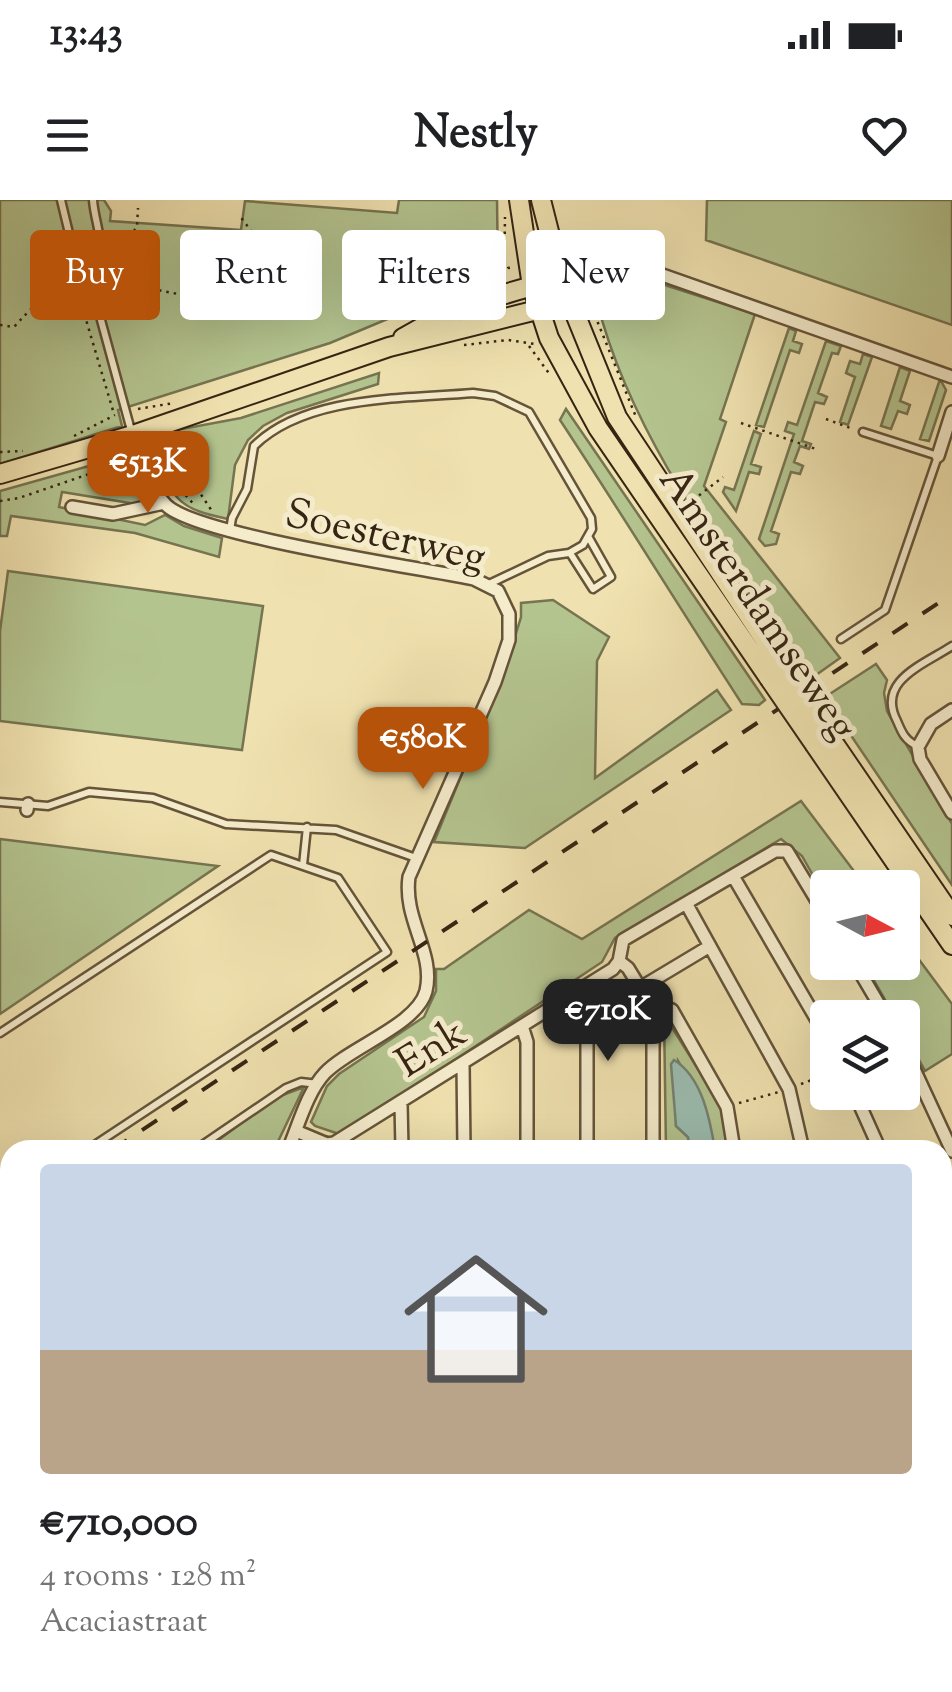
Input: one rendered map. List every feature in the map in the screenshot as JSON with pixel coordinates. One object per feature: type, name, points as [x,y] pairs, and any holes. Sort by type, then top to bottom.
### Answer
[{"type":"main road","name":"Amsterdamseweg","points":[[519,200],[526,246]]},
{"type":"main road","name":"Amsterdamseweg","points":[[541,200],[548,230]]},
{"type":"main road","points":[[388,347],[429,323],[526,287]]},
{"type":"main road","points":[[0,474],[133,435],[388,347],[526,313]]},
{"type":"main road","name":"Amsterdamseweg","points":[[543,320],[598,428],[952,916]]},
{"type":"main road","name":"Amsterdamseweg","points":[[577,320],[617,416],[776,673]]},
{"type":"main road","name":"Amsterdamseweg","points":[[822,740],[952,945]]},
{"type":"street","points":[[667,278],[952,377]]},
{"type":"street","points":[[938,456],[952,412]]},
{"type":"street","points":[[72,507],[113,514],[164,502],[133,435]]},
{"type":"street","name":"Soesterweg","points":[[164,502],[175,511],[226,530],[488,584],[498,591],[505,604],[509,640],[495,682],[416,858],[407,892],[408,908],[428,970],[424,997],[411,1013],[344,1058],[318,1084],[292,1140]]},
{"type":"street","points":[[952,710],[931,724],[918,747],[920,758],[952,813]]},
{"type":"street","name":"Enk","points":[[347,1140],[612,969],[619,961],[623,940],[774,851],[786,851],[810,890]]},
{"type":"street","points":[[733,876],[810,1008]]},
{"type":"street","points":[[686,903],[789,1089],[801,1140]]},
{"type":"street","points":[[640,988],[710,946]]},
{"type":"street","points":[[619,961],[653,1010],[652,1140]]},
{"type":"street","points":[[570,996],[587,1026],[587,1140]]},
{"type":"street","points":[[649,1001],[672,1010],[728,1106],[733,1140]]},
{"type":"street","points":[[522,1026],[528,1042],[527,1140]]},
{"type":"street","points":[[462,1064],[464,1140]]},
{"type":"street","points":[[920,1083],[947,1140]]},
{"type":"street","points":[[401,1103],[402,1140]]},
{"type":"street","points":[[862,1110],[876,1140]]},
{"type":"street","name":"Enk","points":[[296,1131],[317,1140]]},
{"type":"lane","points":[[61,200],[68,230]]},
{"type":"lane","points":[[93,200],[100,230]]},
{"type":"lane","points":[[101,320],[133,435]]},
{"type":"lane","points":[[226,530],[247,489],[254,446],[278,426],[316,410],[473,393],[495,396],[529,412],[591,518],[589,538],[611,577],[593,589],[569,553]]},
{"type":"lane","points":[[840,639],[884,610],[938,456],[863,432]]},
{"type":"lane","points":[[488,584],[548,556],[569,553],[589,538]]},
{"type":"lane","points":[[918,747],[906,741],[890,708],[892,690],[906,676],[952,646]]},
{"type":"lane","points":[[0,802],[48,806],[89,792],[154,798],[226,824],[348,833],[416,858]]},
{"type":"lane","points":[[302,866],[307,827]]},
{"type":"lane","points":[[0,1033],[271,855],[338,878],[387,952],[102,1140]]},
{"type":"lane","points":[[211,1140],[286,1088],[308,1081],[318,1084]]},
{"type":"path","points":[[134,230],[138,208]]},
{"type":"path","points":[[160,293],[199,298],[214,305],[232,298],[245,299],[258,291],[270,276],[272,266],[257,250],[252,232],[239,215]]},
{"type":"path","points":[[505,217],[505,230]]},
{"type":"path","points":[[1,327],[14,327],[52,292],[76,286],[114,416],[63,443]]},
{"type":"path","points":[[455,346],[508,340],[534,344],[549,338]]},
{"type":"path","points":[[127,413],[179,418]]},
{"type":"path","points":[[0,500],[19,498],[162,447],[179,418]]},
{"type":"path","points":[[179,418],[190,478],[226,530]]},
{"type":"path","points":[[826,420],[863,432]]},
{"type":"path","points":[[741,423],[816,448]]},
{"type":"path","points":[[162,447],[178,485],[198,508]]},
{"type":"path","points":[[0,452],[24,451]]},
{"type":"path","points":[[693,500],[723,477]]},
{"type":"green space","points":[[0,200],[104,200],[111,211],[110,221],[241,230],[245,201],[397,213],[399,200],[497,200],[497,230],[342,230],[342,320],[385,320],[330,343],[118,410],[122,426],[0,464]]},
{"type":"green space","points":[[707,200],[952,200],[952,325],[706,240]]},
{"type":"green space","points":[[665,285],[755,314],[720,419],[726,422],[704,486],[840,658],[809,680],[686,499],[634,404],[603,320],[665,320]]},
{"type":"green space","points":[[789,328],[796,331],[793,341],[802,344],[799,353],[790,350],[764,427],[756,425]]},
{"type":"green space","points":[[826,341],[841,346],[838,354],[832,353],[818,393],[827,397],[824,404],[815,402],[802,441],[811,444],[809,449],[800,446],[794,462],[803,466],[800,474],[791,472],[771,531],[779,534],[776,544],[765,546],[759,539],[794,434],[785,431],[788,422],[797,425]]},
{"type":"green space","points":[[863,354],[872,357],[848,425],[840,422],[855,377],[846,373],[850,361],[860,364]]},
{"type":"green space","points":[[900,367],[910,371],[900,401],[910,405],[907,414],[898,411],[891,429],[881,426]]},
{"type":"green space","points":[[379,373],[378,384],[287,413],[248,440],[235,465],[228,519],[197,511],[179,499],[154,454],[153,446],[160,433],[241,418]]},
{"type":"green space","points":[[940,379],[946,390],[929,441],[920,439]]},
{"type":"green space","points":[[566,409],[765,700],[759,705],[742,704],[560,420]]},
{"type":"green space","points":[[754,431],[761,434],[751,464],[761,467],[759,474],[749,472],[736,511],[723,492],[725,487],[734,490]]},
{"type":"green space","points":[[128,455],[152,500],[142,505],[62,492],[59,507],[145,525],[165,515],[184,526],[222,538],[219,557],[135,533],[11,516],[7,536],[0,536],[0,491]]},
{"type":"green space","points":[[8,571],[263,606],[242,750],[0,721],[0,631]]},
{"type":"green space","points":[[553,600],[609,637],[597,661],[595,778],[717,690],[731,710],[525,848],[434,842],[505,669],[521,617],[521,603]]},
{"type":"green space","points":[[876,664],[887,680],[887,711],[952,824],[952,885],[825,697]]},
{"type":"green space","points":[[801,801],[853,870],[810,870],[802,856],[781,839],[615,938],[602,962],[342,1135],[311,1122],[327,1086],[339,1074],[424,1017],[436,991],[436,969],[444,969],[529,910],[582,939]]},
{"type":"green space","points":[[0,839],[218,866],[0,1014]]},
{"type":"green space","points":[[920,961],[952,1004],[952,1054],[925,1071],[920,1062],[920,1000],[885,1000],[874,980],[920,980]]},
{"type":"green space","points":[[664,1015],[727,1115],[730,1140],[713,1140],[703,1101],[678,1061],[676,1126],[688,1140],[666,1140]]},
{"type":"green space","points":[[304,1087],[279,1140],[218,1140],[275,1098]]},
{"type":"water","points":[[674,1060],[692,1077],[707,1112],[713,1140],[688,1140],[676,1126],[671,1064]]},
{"type":"railway","points":[[127,1140],[952,594]]}]
